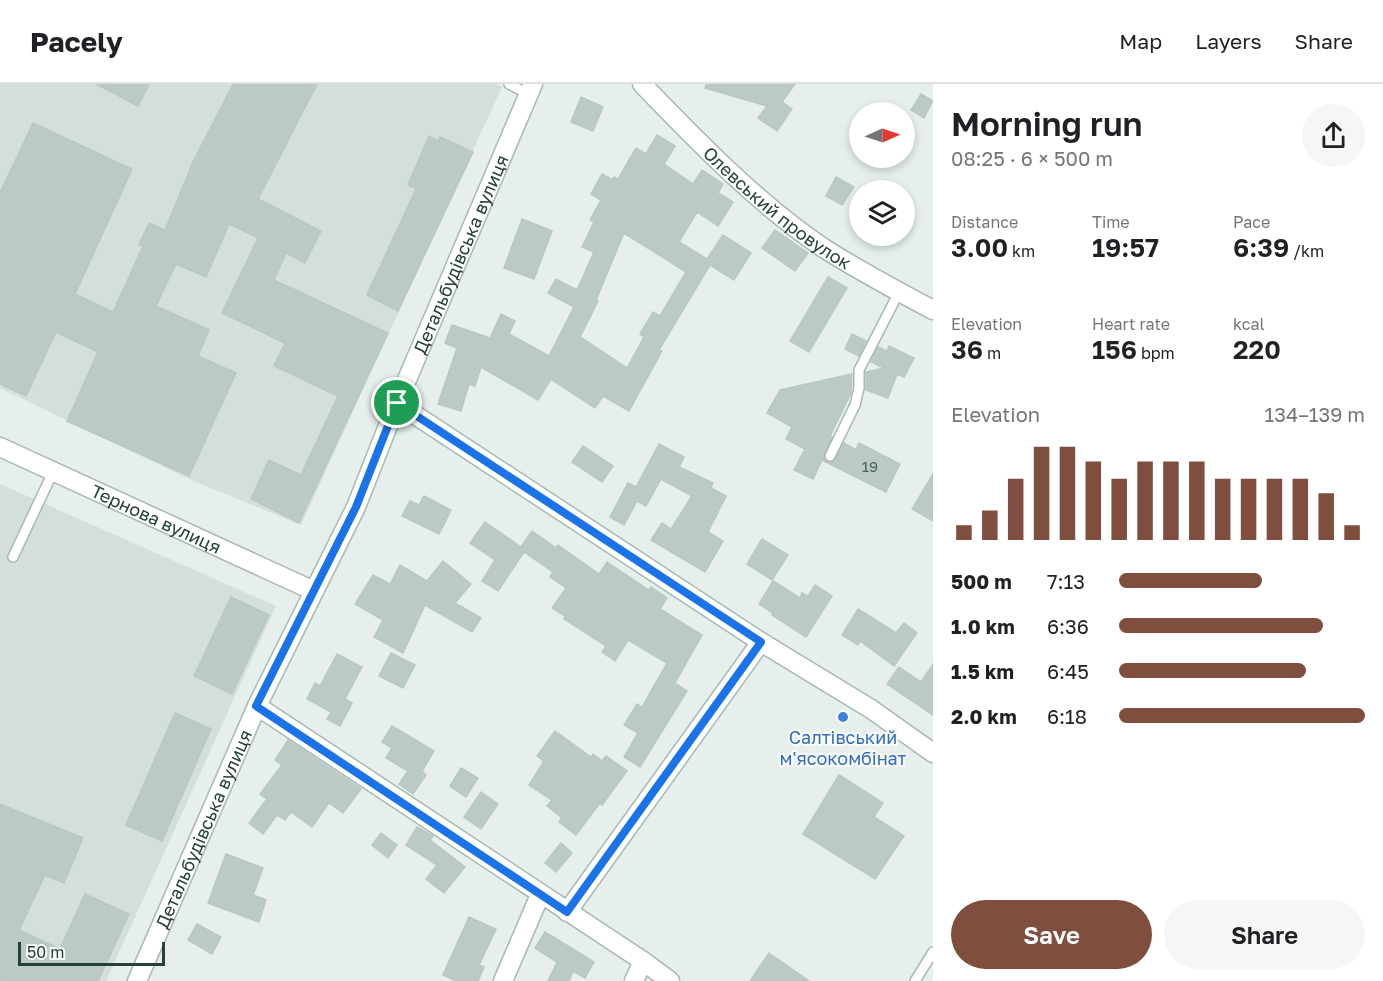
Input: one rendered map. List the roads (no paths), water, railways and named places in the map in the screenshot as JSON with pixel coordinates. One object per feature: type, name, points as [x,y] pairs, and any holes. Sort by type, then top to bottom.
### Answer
[{"type":"street","name":"Олевський провулок","points":[[642,84],[690,134],[777,213],[825,249],[933,310]]},
{"type":"street","name":"Детальбудівська вулиця","points":[[137,981],[256,706],[356,507],[397,403],[530,89]]},
{"type":"street","points":[[397,403],[761,642],[871,709],[933,753]]},
{"type":"street","name":"Тернова вулиця","points":[[0,447],[314,591]]},
{"type":"street","points":[[567,912],[761,642]]},
{"type":"street","points":[[256,706],[644,961],[670,981]]},
{"type":"street","points":[[503,981],[540,894]]},
{"type":"street","points":[[634,981],[644,961]]},
{"type":"lane","points":[[509,84],[530,89]]},
{"type":"lane","points":[[830,456],[855,405],[859,388],[859,370],[899,292]]},
{"type":"lane","points":[[13,557],[53,472]]},
{"type":"lane","points":[[915,981],[933,952]]},
{"type":"place","name":"Салтівський м'ясокомбінат","points":[[843,717]]}]
